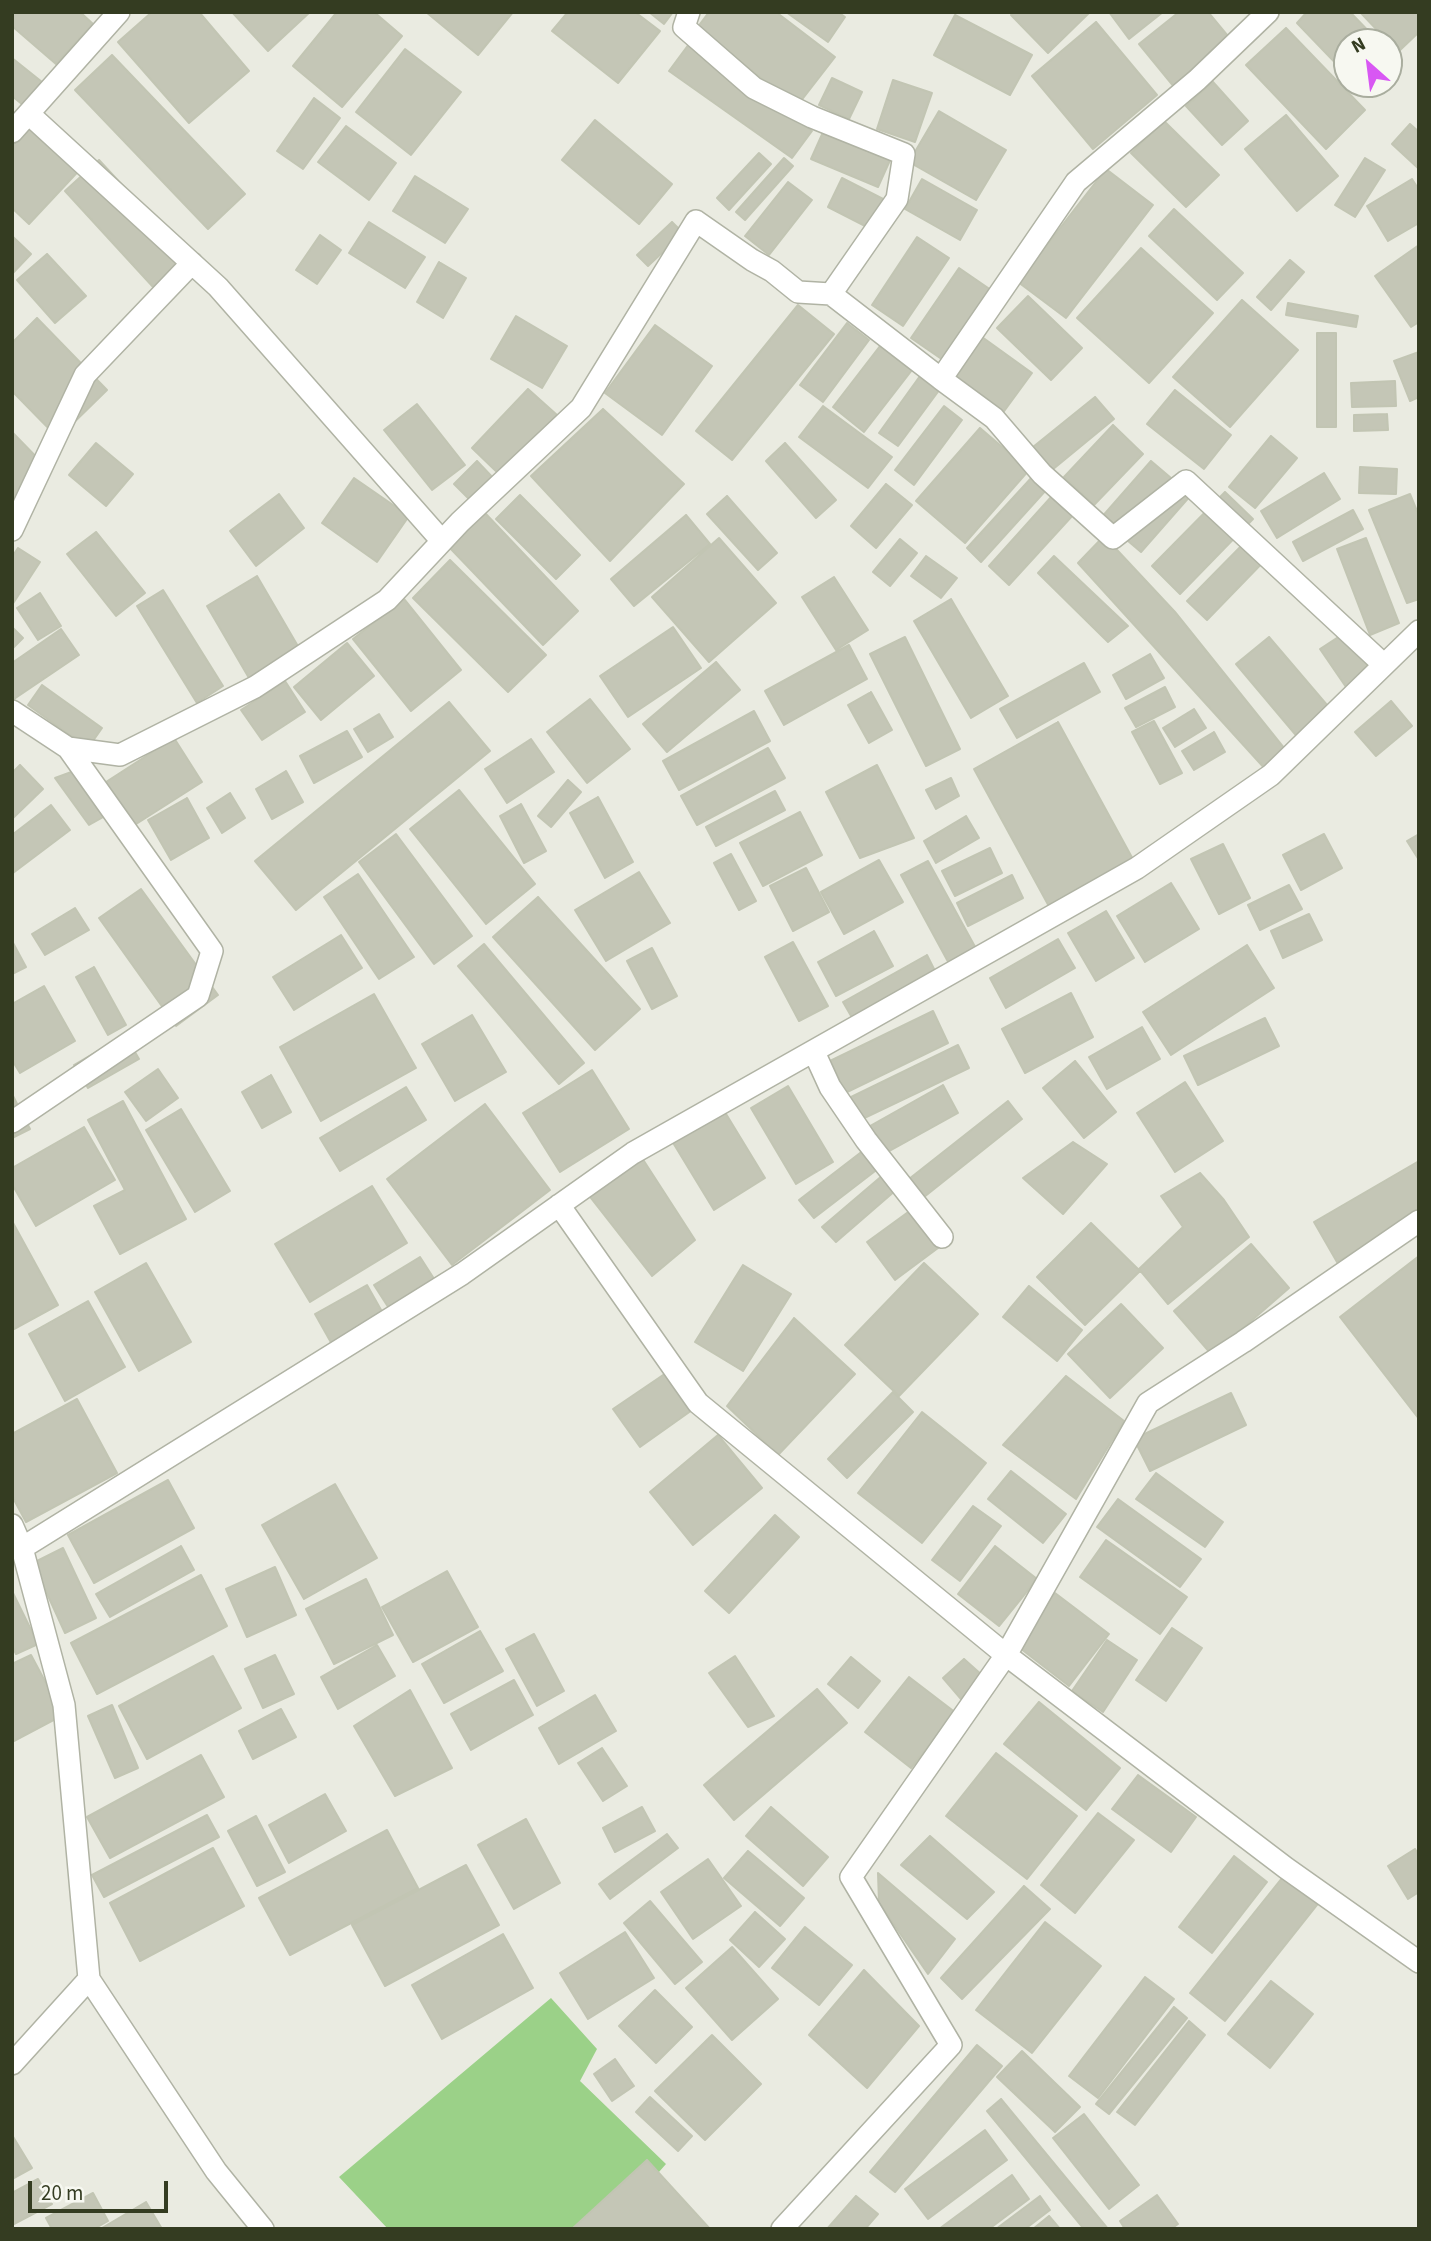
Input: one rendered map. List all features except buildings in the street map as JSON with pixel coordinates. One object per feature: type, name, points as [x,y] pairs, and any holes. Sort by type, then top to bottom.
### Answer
[{"type":"street","points":[[12,132],[120,12]]},
{"type":"street","points":[[689,12],[684,27],[754,88],[812,117],[904,154],[897,199],[831,294]]},
{"type":"street","points":[[941,379],[1076,182],[1197,80],[1268,12]]},
{"type":"street","points":[[29,114],[218,287],[442,541]]},
{"type":"street","points":[[68,748],[120,755],[255,687],[387,600],[442,541],[581,408],[696,222],[772,271],[798,292],[831,294],[994,418],[1042,474],[1113,538],[1186,481],[1383,664]]},
{"type":"street","points":[[12,530],[85,375],[192,263]]},
{"type":"street","points":[[22,1548],[462,1274],[633,1153],[1137,868],[1271,775],[1419,631]]},
{"type":"street","points":[[12,711],[68,748],[212,951],[198,996],[12,1122]]},
{"type":"street","points":[[814,1052],[830,1087],[866,1140],[942,1237]]},
{"type":"street","points":[[559,1205],[698,1403],[1006,1654],[1286,1868],[1419,1962]]},
{"type":"street","points":[[782,2229],[951,2045],[851,1877],[1006,1654],[1148,1403],[1243,1342],[1419,1221]]},
{"type":"street","points":[[12,1525],[22,1548],[64,1705],[89,1979],[216,2171],[263,2229]]},
{"type":"street","points":[[12,2064],[89,1979]]},
{"type":"shaded area","points":[[551,1998],[597,2049],[580,2081],[666,2164],[644,2189],[630,2229],[388,2229],[339,2177]]}]
